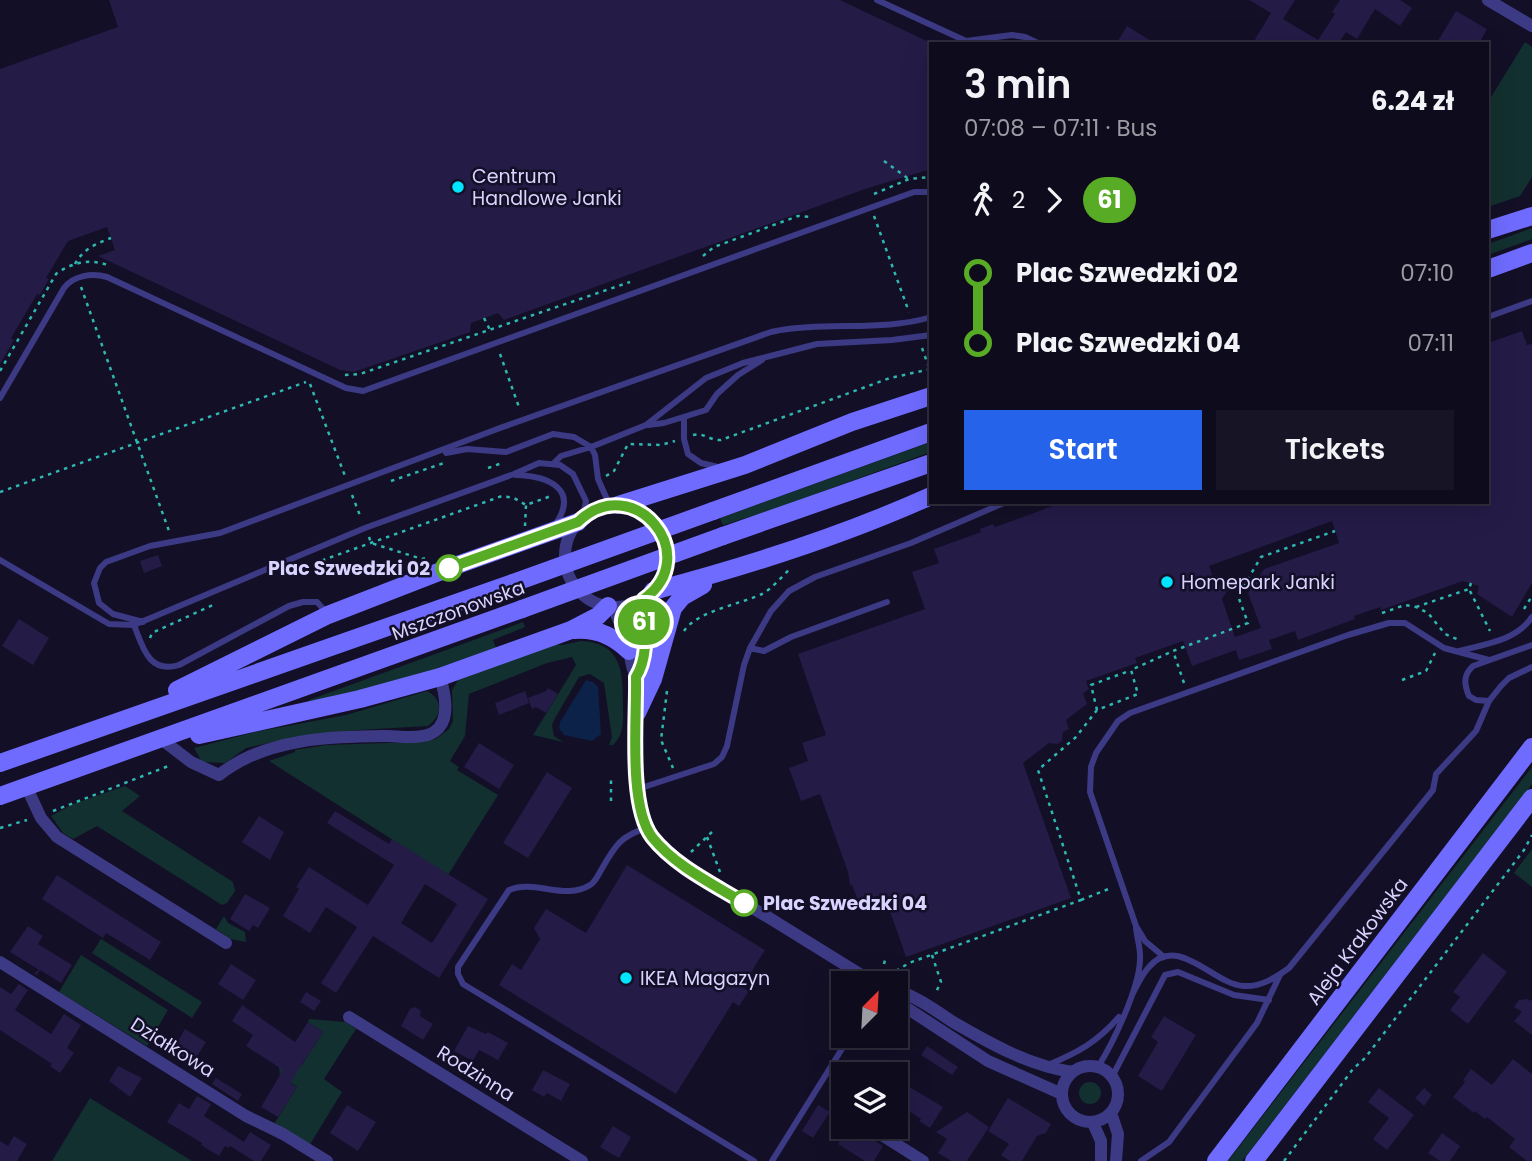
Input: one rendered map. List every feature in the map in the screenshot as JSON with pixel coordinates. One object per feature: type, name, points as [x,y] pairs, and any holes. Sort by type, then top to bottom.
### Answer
[{"type":"main road","points":[[1489,230],[1532,216]]},
{"type":"main road","points":[[1489,269],[1532,253]]},
{"type":"main road","points":[[614,505],[744,465],[852,422],[929,397]]},
{"type":"main road","name":"Mszczonowska","points":[[0,763],[513,583],[929,433]]},
{"type":"main road","name":"Mszczonowska","points":[[0,796],[929,464]]},
{"type":"main road","points":[[648,595],[720,574],[880,519],[929,497]]},
{"type":"main road","points":[[111,723],[328,615],[581,520]]},
{"type":"main road","points":[[636,713],[653,679],[673,608],[682,597],[720,574]]},
{"type":"main road","points":[[127,751],[360,699],[440,677],[570,630],[610,607]]},
{"type":"main road","points":[[570,630],[599,632],[629,651]]},
{"type":"main road","name":"Aleja Krakowska","points":[[1216,1161],[1532,747]]},
{"type":"main road","points":[[1254,1161],[1532,798]]},
{"type":"street","points":[[1488,0],[1532,26]]},
{"type":"street","points":[[614,505],[634,509],[648,517],[663,537],[667,561],[662,577],[648,595],[632,605],[610,607],[581,593],[568,573],[565,558],[567,543],[581,520],[596,509],[614,505]]},
{"type":"street","points":[[636,677],[641,669],[645,649],[648,595]]},
{"type":"street","points":[[610,607],[629,651],[630,665],[636,677],[638,789],[640,808],[647,828],[663,848],[690,869],[855,971]]},
{"type":"street","points":[[165,742],[203,769],[219,775],[242,760],[293,743],[340,737],[428,735],[440,726],[443,718],[445,694],[440,677]]},
{"type":"street","points":[[26,786],[50,830],[70,846],[226,943]]},
{"type":"street","name":"Działkowa","points":[[0,962],[246,1116],[283,1134],[327,1161]]},
{"type":"street","points":[[908,995],[995,1046],[1045,1067],[1072,1072]]},
{"type":"street","points":[[908,1009],[988,1061],[1062,1094]]},
{"type":"street","name":"Rodzinna","points":[[349,1017],[582,1161]]},
{"type":"street","points":[[1098,1067],[1112,1076],[1119,1096],[1111,1113],[1093,1123],[1075,1118],[1063,1103],[1062,1094],[1065,1082],[1072,1072],[1080,1068],[1098,1067]]},
{"type":"street","points":[[1111,1113],[1118,1134],[1116,1161]]},
{"type":"street","points":[[1093,1123],[1101,1141],[1101,1161]]},
{"type":"street","points":[[888,1139],[923,1161]]},
{"type":"lane","points":[[877,0],[966,41],[1012,35],[1036,42]]},
{"type":"lane","points":[[0,398],[64,288],[77,278],[89,274],[107,277],[346,388],[363,391],[914,192],[928,192]]},
{"type":"lane","points":[[1489,317],[1532,301]]},
{"type":"lane","points":[[143,622],[113,614],[99,603],[94,590],[96,575],[106,562],[170,541],[220,533],[523,420],[771,332],[817,326],[903,323],[929,317]]},
{"type":"lane","points":[[646,425],[706,378],[770,356],[817,344],[929,336]]},
{"type":"lane","points":[[554,463],[561,456],[646,425],[684,418],[706,410],[717,394],[738,375],[770,356]]},
{"type":"lane","points":[[684,418],[685,447],[694,460],[711,467],[744,465]]},
{"type":"lane","points":[[426,458],[467,449],[506,452],[547,436],[574,436],[591,447],[595,455],[598,479],[614,505]]},
{"type":"lane","points":[[0,560],[105,621],[116,625],[134,625],[365,528],[539,463],[554,463],[567,468],[577,479],[586,500],[581,520]]},
{"type":"lane","points":[[514,474],[541,477],[556,485],[561,492],[564,507],[559,519],[547,533]]},
{"type":"lane","points":[[638,789],[714,764],[722,757],[727,746],[750,648],[779,600],[798,585],[920,539],[1001,504]]},
{"type":"lane","points":[[134,625],[145,654],[155,664],[167,668],[179,665],[296,604],[317,602],[322,604],[328,615]]},
{"type":"lane","points":[[750,648],[764,651],[791,637],[887,603]]},
{"type":"lane","points":[[1457,651],[1511,636],[1522,629],[1532,617]]},
{"type":"lane","points":[[1164,957],[1145,941],[1136,926],[1090,792],[1091,767],[1096,753],[1118,721],[1130,713],[1389,622],[1405,622],[1434,643],[1489,660]]},
{"type":"lane","points":[[1489,701],[1472,698],[1466,688],[1466,673],[1472,666],[1532,645]]},
{"type":"lane","points":[[1098,1067],[1148,967],[1164,957],[1189,960],[1224,980],[1244,986],[1265,983],[1280,975],[1297,960],[1433,790],[1436,774],[1481,723],[1489,701],[1506,680],[1532,667]]},
{"type":"lane","points":[[647,828],[621,840],[589,886],[562,891],[519,885],[509,890],[458,967],[458,974],[463,984],[754,1161]]},
{"type":"lane","points":[[1132,995],[1140,963],[1136,926]]},
{"type":"lane","points":[[1112,1076],[1165,975],[1178,972],[1234,995],[1269,1000]]},
{"type":"lane","points":[[1141,1161],[1169,1142],[1257,1023],[1280,975]]},
{"type":"lane","points":[[1045,1067],[1095,1042],[1125,1010]]},
{"type":"lane","points":[[772,1161],[843,1048]]},
{"type":"path","points":[[884,161],[928,192]]},
{"type":"path","points":[[911,315],[865,198],[909,179],[929,177]]},
{"type":"path","points":[[703,256],[714,247],[795,217],[822,214]]},
{"type":"path","points":[[111,238],[96,243],[78,258],[75,264],[77,278],[170,541]]},
{"type":"path","points":[[0,371],[56,274],[75,264],[99,262],[119,270]]},
{"type":"path","points":[[338,373],[354,376],[640,278]]},
{"type":"path","points":[[484,318],[494,338]]},
{"type":"path","points":[[921,345],[929,366]]},
{"type":"path","points":[[498,350],[523,420]]},
{"type":"path","points":[[690,436],[699,434],[721,440],[882,381],[929,369]]},
{"type":"path","points":[[0,492],[309,381],[360,516]]},
{"type":"path","points":[[603,477],[614,471],[628,444],[661,445],[675,441]]},
{"type":"path","points":[[391,481],[444,463]]},
{"type":"path","points":[[526,505],[553,495]]},
{"type":"path","points":[[295,570],[502,496],[514,498],[526,505]]},
{"type":"path","points":[[526,505],[527,530]]},
{"type":"path","points":[[1097,710],[1091,685],[1248,623],[1238,596],[1261,557],[1335,531]]},
{"type":"path","points":[[371,542],[422,559],[433,556]]},
{"type":"path","points":[[682,634],[692,622],[765,593],[790,569],[801,565]]},
{"type":"path","points":[[1471,583],[1469,589],[1492,635]]},
{"type":"path","points":[[1416,607],[1469,589]]},
{"type":"path","points":[[150,640],[152,634],[222,601]]},
{"type":"path","points":[[1173,652],[1187,693]]},
{"type":"path","points":[[1402,680],[1426,671],[1434,655]]},
{"type":"path","points":[[1081,900],[1038,769],[1076,737],[1097,710],[1138,694],[1131,670]]},
{"type":"path","points":[[668,683],[661,740],[673,768]]},
{"type":"path","points":[[0,828],[40,816],[187,758]]},
{"type":"path","points":[[611,777],[611,801]]},
{"type":"path","points":[[691,852],[713,831]]},
{"type":"path","points":[[1284,1161],[1475,915],[1524,850],[1532,835]]},
{"type":"path","points":[[707,837],[720,872]]},
{"type":"path","points":[[896,971],[1121,885]]},
{"type":"path","points":[[932,955],[941,982],[932,997]]},
{"type":"path","points":[[884,964],[886,956]]},
{"type":"green space","points":[[1525,42],[1532,47],[1532,177],[1520,196],[1489,207],[1489,100]]},
{"type":"green space","points":[[1532,228],[1532,239],[1489,255],[1489,244]]},
{"type":"green space","points":[[929,443],[929,453],[774,509],[723,525],[720,518]]},
{"type":"green space","points":[[523,622],[525,627],[493,640],[496,648],[363,694],[311,705],[309,700]]},
{"type":"green space","points":[[581,641],[605,647],[617,661],[623,692],[620,736],[613,745],[609,745],[612,737],[604,683],[590,674],[579,677],[552,725],[554,736],[563,742],[533,735],[576,665],[572,657],[547,663],[469,694],[465,736],[450,761],[459,767],[457,770],[498,795],[448,875],[269,761],[295,750],[326,745],[436,739],[449,729],[453,721],[452,690],[458,680],[553,644]]},
{"type":"green space","points":[[427,691],[436,699],[439,708],[433,722],[428,726],[296,737],[246,748],[225,763],[202,762],[194,748],[255,732],[346,715]]},
{"type":"green space","points":[[1532,767],[1532,784],[1250,1151],[1242,1161],[1228,1161]]},
{"type":"green space","points":[[125,786],[140,796],[122,811],[233,882],[235,891],[227,903],[222,905],[97,826],[73,839],[63,833],[51,816],[73,804]]},
{"type":"green space","points":[[1532,849],[1532,887],[1514,873]]},
{"type":"green space","points":[[224,916],[228,923],[245,932],[246,942],[231,939],[216,929]]},
{"type":"green space","points":[[101,939],[202,1002],[192,1018],[92,953]]},
{"type":"green space","points":[[81,955],[168,1010],[147,1046],[59,992]]},
{"type":"green space","points":[[309,1019],[346,1022],[356,1029],[324,1079],[342,1092],[309,1146],[274,1124],[297,1087],[280,1076],[279,1067],[302,1065],[323,1032],[308,1022]]},
{"type":"green space","points":[[1090,1082],[1098,1085],[1101,1093],[1098,1101],[1090,1104],[1082,1101],[1079,1093],[1082,1085]]},
{"type":"green space","points":[[90,1098],[192,1161],[52,1161]]},
{"type":"water","points":[[586,680],[598,687],[601,734],[592,741],[564,735],[559,728]]},
{"type":"building","name":"Centrum Handlowe Janki","points":[[109,0],[840,0],[929,42],[929,170],[865,189],[504,320],[498,313],[471,323],[470,332],[354,372],[340,370],[98,256],[115,250],[107,227],[68,241],[46,278],[49,279],[40,295],[37,294],[11,338],[14,340],[0,364],[0,69],[118,27]]},
{"type":"building","points":[[1249,0],[1295,0],[1283,19],[1318,40],[1335,14],[1332,12],[1340,0],[1400,0],[1412,8],[1400,26],[1375,9],[1357,39],[1346,32],[1339,42],[1259,42],[1255,39],[1271,13]]},
{"type":"building","points":[[1456,11],[1487,29],[1480,42],[1437,42]]},
{"type":"building","points":[[1127,26],[1153,42],[1117,42]]},
{"type":"building","points":[[1522,331],[1527,345],[1532,344],[1532,583],[1512,617],[1477,594],[1479,586],[1463,581],[1381,610],[1380,607],[1354,616],[1355,619],[1298,640],[1295,631],[1269,640],[1272,649],[1239,660],[1236,650],[1192,666],[1183,641],[1135,658],[1137,663],[1086,681],[1089,689],[1083,694],[1087,704],[1066,720],[1069,729],[1063,732],[1062,741],[1058,744],[1049,743],[1023,763],[1071,898],[906,957],[884,894],[859,903],[850,885],[848,872],[820,794],[801,801],[789,768],[808,761],[802,743],[826,735],[798,654],[925,609],[912,572],[939,563],[934,549],[981,532],[980,529],[993,524],[995,527],[1058,504],[1489,504],[1489,343]],"holes":[[[1332,521],[1339,543],[1264,569],[1248,593],[1261,628],[1235,637],[1222,599],[1234,580],[1216,586],[1209,566]]]},
{"type":"building","points":[[158,555],[162,566],[144,573],[140,561]]},
{"type":"building","points":[[19,619],[49,638],[33,665],[2,646]]},
{"type":"building","points":[[548,688],[558,694],[546,713],[536,707],[532,709],[528,698]]},
{"type":"building","points":[[525,691],[529,703],[499,715],[495,703]]},
{"type":"building","points":[[479,743],[514,765],[499,789],[464,767]]},
{"type":"building","points":[[547,772],[572,788],[528,858],[503,843]]},
{"type":"building","points":[[335,811],[389,844],[392,839],[488,899],[439,978],[373,936],[336,993],[321,983],[357,927],[326,907],[310,933],[283,916],[299,889],[296,887],[309,867],[368,905],[394,865],[327,823]],"holes":[[[425,884],[457,904],[432,943],[401,923]]]},
{"type":"building","points":[[259,816],[284,832],[270,860],[242,842]]},
{"type":"building","name":"IKEA Magazyn","points":[[627,865],[765,950],[742,987],[749,991],[739,1006],[733,1002],[676,1094],[499,985],[512,964],[521,970],[540,939],[534,928],[546,909],[586,933]]},
{"type":"building","points":[[57,875],[161,942],[150,960],[106,933],[103,938],[42,899]]},
{"type":"building","points":[[245,894],[270,908],[258,928],[253,925],[249,931],[230,919]]},
{"type":"building","points":[[28,926],[43,936],[38,944],[72,965],[61,983],[40,970],[37,975],[34,973],[39,970],[10,952]]},
{"type":"building","points":[[1483,953],[1507,972],[1468,1024],[1450,1010],[1460,997],[1453,992]]},
{"type":"building","points":[[231,964],[256,980],[243,1000],[218,984]]},
{"type":"building","points":[[19,984],[28,990],[15,1010],[51,1034],[64,1014],[81,1025],[67,1048],[74,1053],[60,1073],[50,1066],[52,1064],[0,1030],[0,987],[11,994]]},
{"type":"building","points":[[306,992],[321,1001],[314,1011],[300,1002]]},
{"type":"building","points":[[1532,999],[1532,1035],[1514,1021],[1522,1012],[1514,1007],[1519,1000]]},
{"type":"building","points":[[242,1005],[295,1042],[308,1022],[323,1032],[290,1083],[297,1087],[278,1117],[261,1107],[283,1070],[246,1046],[253,1035],[232,1021]]},
{"type":"building","points":[[415,1007],[421,1011],[420,1016],[433,1024],[423,1040],[401,1026],[410,1009]]},
{"type":"building","points":[[1164,1016],[1196,1035],[1162,1091],[1138,1076],[1158,1042],[1151,1037]]},
{"type":"building","points":[[468,1026],[486,1034],[488,1032],[508,1043],[498,1060],[479,1050],[473,1061],[454,1051]]},
{"type":"building","points":[[185,1029],[206,1042],[193,1063],[172,1051]]},
{"type":"building","points":[[927,1046],[958,1067],[952,1075],[921,1055]]},
{"type":"building","points":[[1513,1059],[1532,1074],[1532,1161],[1527,1161],[1509,1147],[1515,1139],[1487,1117],[1485,1119],[1475,1111],[1474,1113],[1453,1097],[1471,1069],[1492,1085]]},
{"type":"building","points":[[118,1066],[142,1078],[130,1097],[109,1081]]},
{"type":"building","points":[[543,1070],[570,1084],[561,1101],[547,1093],[544,1097],[532,1090]]},
{"type":"building","points":[[216,1078],[242,1094],[238,1101],[212,1084]]},
{"type":"building","points":[[908,1086],[943,1107],[930,1128],[919,1121],[921,1119],[908,1111]]},
{"type":"building","points":[[1379,1088],[1414,1115],[1387,1150],[1373,1139],[1389,1118],[1368,1102]]},
{"type":"building","points":[[1424,1088],[1432,1095],[1424,1106],[1415,1098]]},
{"type":"building","points":[[197,1096],[211,1104],[204,1116],[244,1142],[250,1132],[271,1145],[261,1161],[254,1161],[230,1146],[225,1146],[219,1156],[167,1122],[179,1103],[189,1109]]},
{"type":"building","points":[[1008,1098],[1051,1124],[1046,1133],[1037,1136],[1022,1161],[1010,1161],[1001,1155],[1009,1144],[988,1131]]},
{"type":"building","points":[[347,1105],[376,1122],[358,1151],[330,1133]]},
{"type":"building","points":[[818,1105],[830,1112],[813,1138],[802,1131]]},
{"type":"building","points":[[967,1112],[989,1127],[967,1161],[951,1161],[938,1153],[947,1139],[936,1132]]},
{"type":"building","points":[[613,1126],[631,1137],[619,1158],[600,1147]]},
{"type":"building","points":[[1442,1133],[1460,1146],[1450,1161],[1440,1161],[1428,1153]]},
{"type":"building","points":[[14,1136],[27,1144],[17,1161],[0,1161],[0,1141],[8,1146]]},
{"type":"building","points":[[841,1139],[872,1139],[883,1146],[874,1161],[865,1161],[838,1144]]},
{"type":"bus line","name":"61","points":[[449,568],[578,522],[596,509],[626,506],[642,512],[654,523],[666,545],[667,561],[659,584],[644,599],[645,649],[641,669],[636,677],[636,771],[642,819],[653,837],[671,855],[744,903]]},
{"type":"place","name":"Centrum Handlowe Janki","points":[[458,187]]},
{"type":"place","name":"Plac Szwedzki 02","points":[[449,568]]},
{"type":"place","name":"Homepark Janki","points":[[1167,582]]},
{"type":"place","name":"Plac Szwedzki 04","points":[[744,903]]},
{"type":"place","name":"IKEA Magazyn","points":[[626,978]]}]
